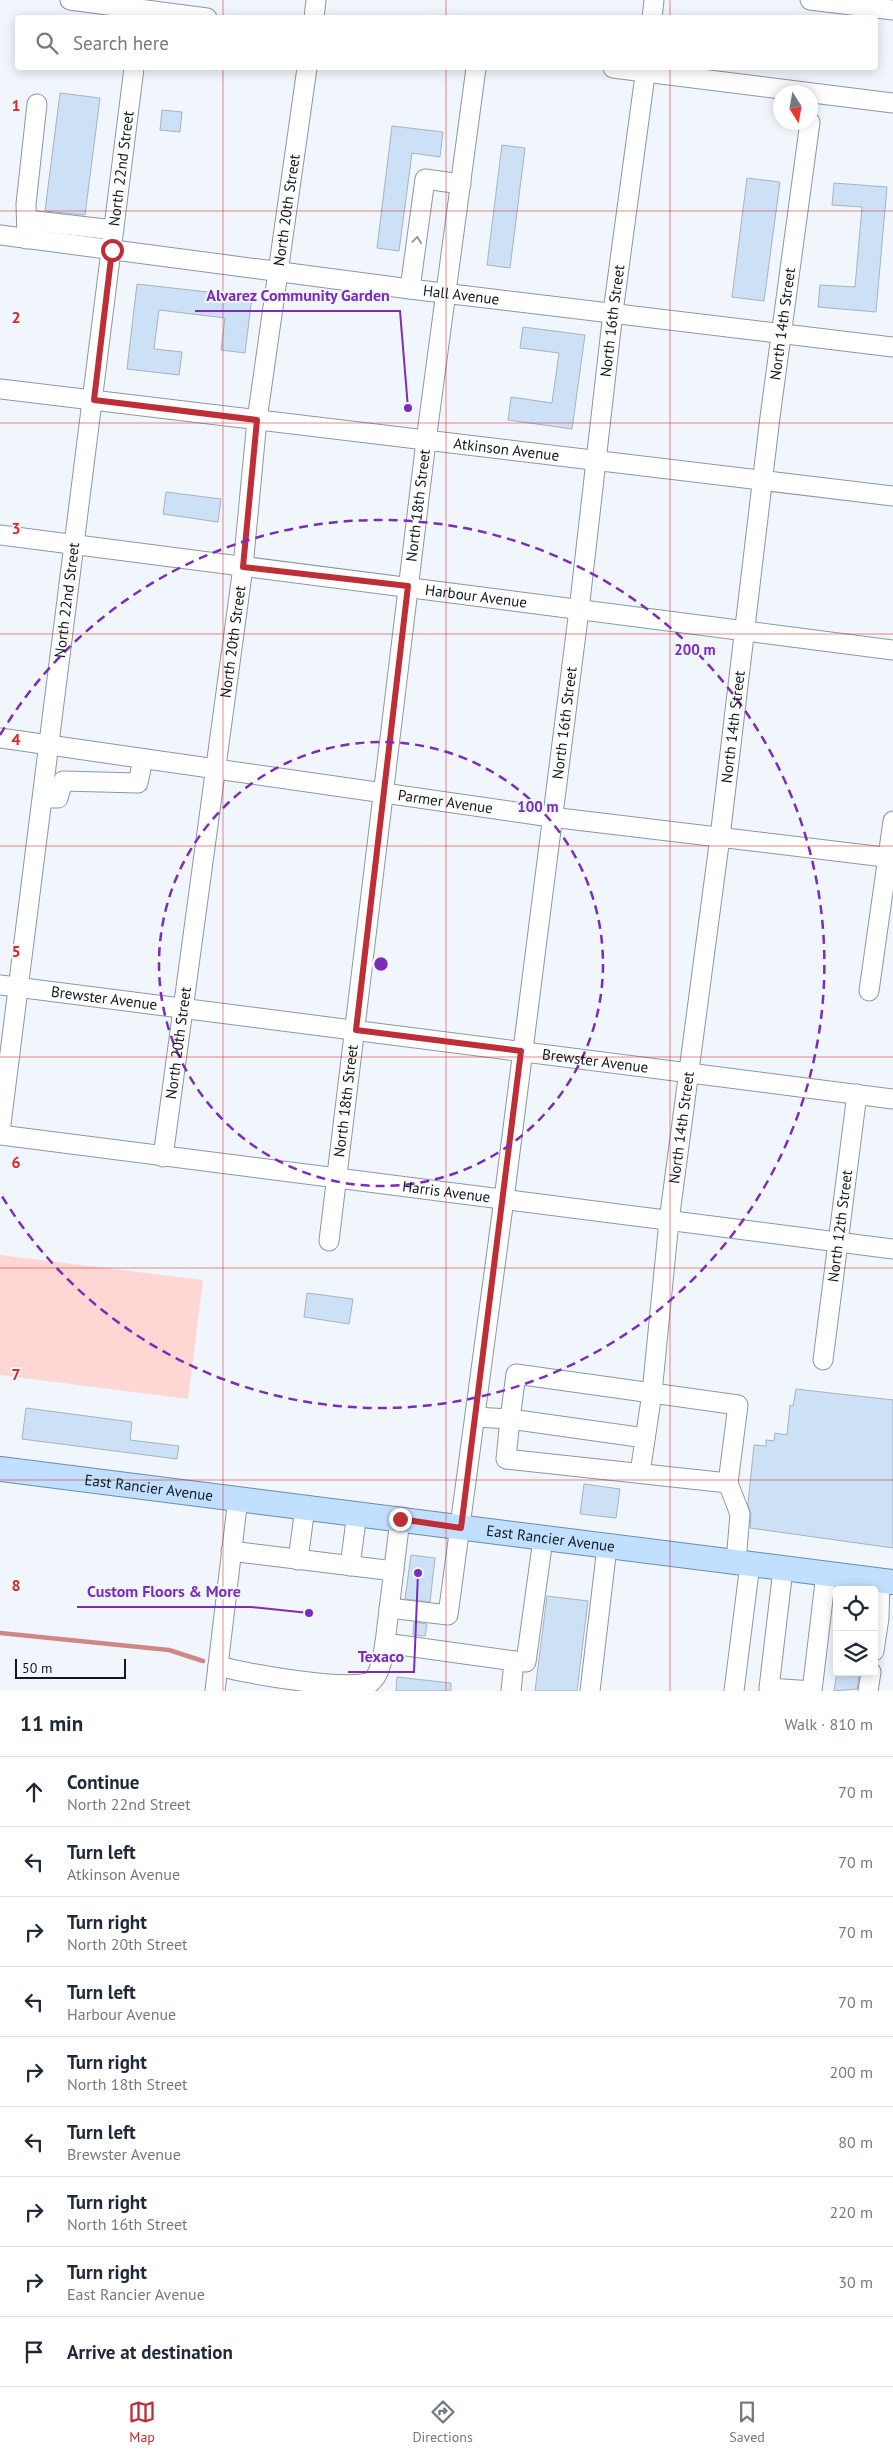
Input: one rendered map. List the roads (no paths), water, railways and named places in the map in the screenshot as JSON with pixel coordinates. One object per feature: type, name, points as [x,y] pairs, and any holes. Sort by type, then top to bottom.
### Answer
[{"type":"main road","name":"East Rancier Avenue","points":[[0,1469],[305,1506],[543,1539],[886,1581]]},
{"type":"street","points":[[70,0],[141,14],[157,15]]},
{"type":"street","points":[[314,15],[316,0]]},
{"type":"street","points":[[652,15],[654,0]]},
{"type":"street","points":[[810,0],[893,10]]},
{"type":"street","name":"North 22nd Street","points":[[0,1134],[9,986],[43,798],[48,744],[94,400],[134,70]]},
{"type":"street","name":"North 20th Street","points":[[163,1157],[243,567],[257,420],[307,70]]},
{"type":"street","name":"North 18th Street","points":[[329,1241],[426,441],[476,70]]},
{"type":"street","name":"North 16th Street","points":[[389,1608],[448,1615],[504,1199],[521,1051],[579,610],[613,312],[646,70]]},
{"type":"street","points":[[653,70],[773,87]]},
{"type":"street","points":[[818,94],[893,103]]},
{"type":"street","points":[[37,104],[26,229],[114,230]]},
{"type":"street","name":"North 14th Street","points":[[640,1474],[660,1332],[669,1221],[690,1072],[746,631],[763,481],[809,130]]},
{"type":"street","points":[[410,289],[425,179],[461,184]]},
{"type":"street","name":"Hall Avenue","points":[[0,235],[26,229],[112,250],[410,289],[893,347]]},
{"type":"street","name":"Atkinson Avenue","points":[[0,389],[893,496]]},
{"type":"street","name":"Harbour Avenue","points":[[0,535],[75,543],[243,567],[408,586],[893,650]]},
{"type":"street","name":"Parmer Avenue","points":[[0,738],[552,817],[891,857]]},
{"type":"street","points":[[43,798],[58,798],[62,781],[138,783],[143,759]]},
{"type":"street","points":[[869,991],[891,857],[893,821]]},
{"type":"street","name":"Brewster Avenue","points":[[9,986],[893,1099]]},
{"type":"street","name":"North 12th Street","points":[[823,1360],[857,1094]]},
{"type":"street","name":"Harris Avenue","points":[[0,1134],[163,1157],[337,1177],[669,1221],[893,1248]]},
{"type":"street","points":[[728,1483],[506,1459],[516,1374],[738,1406],[728,1483],[740,1514],[743,1563],[734,1691]]},
{"type":"street","points":[[475,1417],[510,1419],[645,1438]]},
{"type":"street","points":[[215,1691],[238,1498]]},
{"type":"street","points":[[298,1560],[305,1506]]},
{"type":"street","points":[[350,1566],[357,1514]]},
{"type":"street","points":[[218,1666],[320,1689],[351,1689],[371,1682],[380,1667],[385,1643],[400,1519]]},
{"type":"street","points":[[385,1643],[526,1662],[543,1539]]},
{"type":"street","points":[[590,1691],[607,1547]]},
{"type":"street","points":[[231,1551],[394,1572]]},
{"type":"street","points":[[783,1569],[769,1688],[812,1691],[829,1604],[826,1574]]},
{"type":"street","points":[[878,1611],[886,1581]]},
{"type":"street","points":[[511,1691],[514,1661]]},
{"type":"street","points":[[868,1691],[870,1676]]},
{"type":"waterway","points":[[0,1633],[169,1650],[203,1661]]},
{"type":"place","name":"Alvarez Community Garden","points":[[408,408]]},
{"type":"place","name":"Texaco","points":[[418,1573]]},
{"type":"place","name":"Custom Floors & More","points":[[309,1613]]}]
